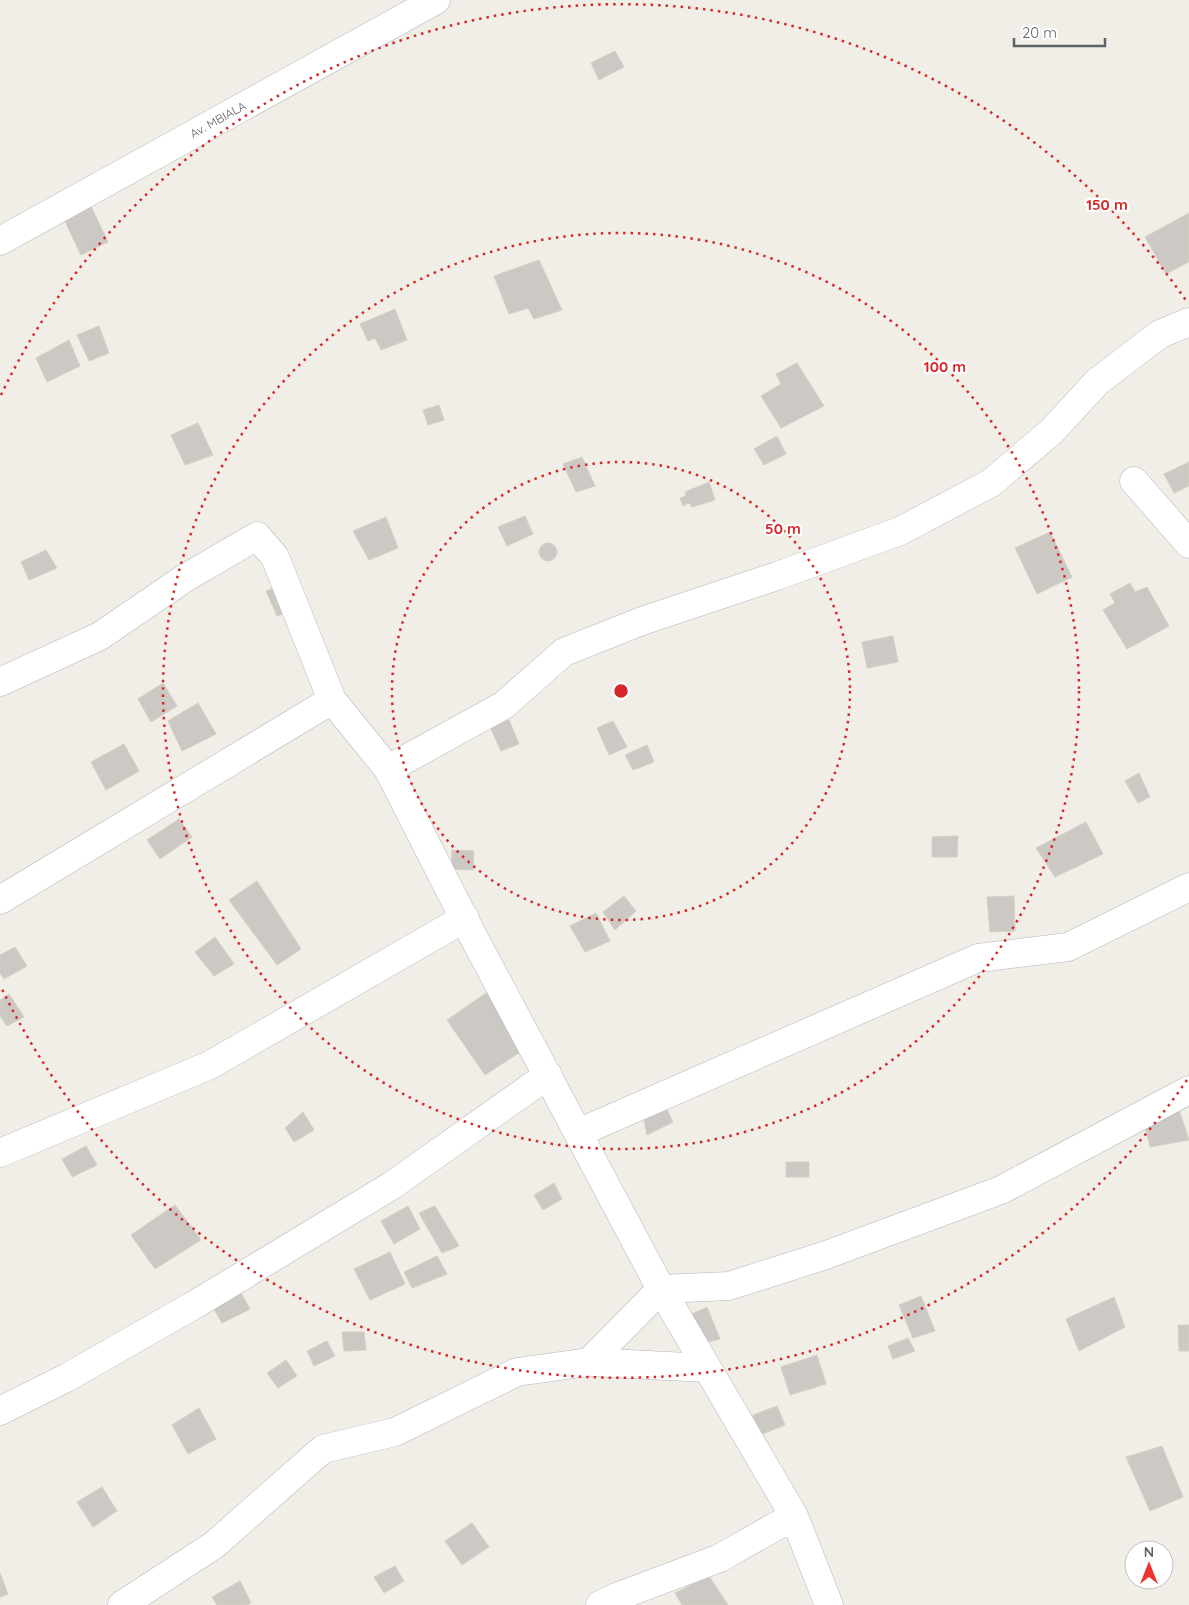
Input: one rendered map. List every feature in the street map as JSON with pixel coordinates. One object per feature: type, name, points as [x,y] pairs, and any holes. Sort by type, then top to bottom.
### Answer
[{"type":"street","name":"Av. MBIALA","points":[[0,241],[436,0]]},
{"type":"street","points":[[388,769],[504,705],[564,652],[642,621],[776,576],[900,531],[991,483],[1052,431],[1097,382],[1160,334],[1189,322]]},
{"type":"street","points":[[1134,480],[1189,544]]},
{"type":"street","points":[[0,682],[100,636],[185,578],[257,536],[274,557],[332,700],[388,769],[661,1289],[794,1516],[829,1605]]},
{"type":"street","points":[[0,900],[332,700]]},
{"type":"street","points":[[578,1133],[978,958],[1068,947],[1189,887]]},
{"type":"street","points":[[0,1153],[210,1065],[465,918]]},
{"type":"street","points":[[0,1411],[66,1378],[194,1305],[391,1186],[548,1075]]},
{"type":"street","points":[[589,1362],[661,1289],[729,1286],[826,1256],[1001,1190],[1189,1090]]},
{"type":"street","points":[[122,1605],[214,1545],[323,1448],[395,1432],[517,1372],[589,1362],[707,1368]]},
{"type":"street","points":[[600,1605],[720,1558],[794,1516]]},
{"type":"building","points":[[615,51],[624,67],[599,80],[591,63]]},
{"type":"building","points":[[87,198],[108,242],[81,255],[60,211]]},
{"type":"building","points":[[1189,213],[1189,262],[1166,274],[1145,237]]},
{"type":"building","points":[[539,260],[562,310],[534,319],[528,308],[509,314],[494,276]]},
{"type":"building","points":[[395,309],[407,340],[381,350],[375,338],[368,341],[360,324]]},
{"type":"building","points":[[99,326],[109,353],[89,361],[77,335]]},
{"type":"building","points":[[69,340],[80,366],[47,382],[36,358]]},
{"type":"building","points":[[797,363],[824,406],[781,428],[761,396],[781,384],[776,374]]},
{"type":"building","points":[[439,405],[444,420],[428,425],[423,410]]},
{"type":"building","points":[[198,423],[213,455],[185,465],[171,435]]},
{"type":"building","points":[[777,436],[786,454],[764,465],[754,449]]},
{"type":"building","points":[[582,457],[595,486],[576,492],[563,464]]},
{"type":"building","points":[[1189,462],[1189,486],[1174,493],[1164,474]]},
{"type":"building","points":[[709,482],[715,500],[692,507],[689,503],[683,506],[680,498],[686,496],[685,492]]},
{"type":"building","points":[[525,516],[533,534],[507,546],[498,527]]},
{"type":"building","points":[[386,517],[398,548],[369,560],[353,531]]},
{"type":"building","points":[[1050,532],[1072,577],[1037,594],[1015,548]]},
{"type":"building","points":[[548,543],[554,546],[557,552],[554,558],[548,561],[542,558],[539,552],[542,546]]},
{"type":"building","points":[[46,550],[57,568],[29,580],[21,562]]},
{"type":"building","points":[[1130,583],[1135,592],[1147,587],[1169,626],[1127,649],[1103,610],[1115,603],[1110,594]]},
{"type":"building","points":[[284,584],[295,610],[277,616],[266,591]]},
{"type":"building","points":[[893,636],[898,662],[867,668],[862,642]]},
{"type":"building","points":[[163,683],[177,706],[151,722],[138,699]]},
{"type":"building","points":[[198,703],[216,734],[182,751],[168,721]]},
{"type":"building","points":[[509,720],[519,744],[501,751],[490,727]]},
{"type":"building","points":[[613,721],[627,747],[609,755],[597,728]]},
{"type":"building","points":[[124,744],[139,771],[106,790],[91,762]]},
{"type":"building","points":[[647,745],[654,762],[633,770],[625,755]]},
{"type":"building","points":[[1139,773],[1150,797],[1138,803],[1125,781]]},
{"type":"building","points":[[179,819],[192,837],[160,859],[147,840]]},
{"type":"building","points":[[1086,822],[1103,854],[1055,877],[1036,848]]},
{"type":"building","points":[[958,836],[957,857],[932,857],[932,837]]},
{"type":"building","points":[[452,850],[474,851],[473,870],[451,869]]},
{"type":"building","points":[[257,881],[301,949],[277,965],[229,900]]},
{"type":"building","points":[[624,896],[636,911],[615,930],[603,912]]},
{"type":"building","points":[[1014,896],[1015,931],[990,932],[987,897]]},
{"type":"building","points":[[596,913],[610,941],[585,952],[570,926]]},
{"type":"building","points":[[215,937],[234,964],[214,976],[195,952]]},
{"type":"building","points":[[15,947],[27,966],[4,979],[0,973],[0,955]]},
{"type":"building","points":[[492,989],[528,1047],[485,1075],[447,1020]]},
{"type":"building","points":[[9,994],[24,1017],[7,1026],[0,1016],[0,1000]]},
{"type":"building","points":[[664,1104],[673,1122],[647,1135],[644,1119]]},
{"type":"building","points":[[1178,1107],[1189,1140],[1150,1147],[1142,1115]]},
{"type":"building","points":[[303,1112],[314,1130],[294,1142],[285,1128]]},
{"type":"building","points":[[86,1146],[97,1165],[72,1177],[62,1159]]},
{"type":"building","points":[[786,1162],[809,1162],[809,1177],[786,1177]]},
{"type":"building","points":[[554,1183],[562,1199],[543,1210],[534,1195]]},
{"type":"building","points":[[175,1205],[201,1240],[155,1269],[131,1235]]},
{"type":"building","points":[[408,1206],[420,1229],[394,1244],[381,1221]]},
{"type":"building","points":[[435,1206],[459,1246],[442,1253],[419,1213]]},
{"type":"building","points":[[390,1252],[405,1284],[370,1300],[354,1269]]},
{"type":"building","points":[[437,1256],[447,1274],[412,1288],[404,1272]]},
{"type":"building","points":[[237,1286],[250,1309],[222,1323],[210,1302]]},
{"type":"building","points":[[921,1296],[935,1331],[913,1338],[899,1305]]},
{"type":"building","points":[[1114,1297],[1125,1327],[1079,1351],[1066,1319]]},
{"type":"building","points":[[707,1307],[720,1339],[705,1343],[692,1314]]},
{"type":"building","points":[[1178,1325],[1189,1325],[1189,1351],[1179,1351]]},
{"type":"building","points":[[342,1332],[364,1332],[366,1350],[344,1351]]},
{"type":"building","points":[[908,1338],[915,1351],[893,1359],[888,1346]]},
{"type":"building","points":[[327,1341],[335,1356],[314,1366],[307,1351]]},
{"type":"building","points":[[817,1355],[826,1384],[790,1395],[781,1367]]},
{"type":"building","points":[[286,1360],[297,1376],[278,1388],[267,1373]]},
{"type":"building","points":[[777,1406],[785,1425],[760,1435],[753,1415]]},
{"type":"building","points":[[199,1408],[216,1439],[188,1454],[172,1425]]},
{"type":"building","points":[[1162,1446],[1183,1497],[1150,1511],[1126,1457]]},
{"type":"building","points":[[102,1487],[117,1511],[93,1527],[77,1502]]},
{"type":"building","points":[[472,1523],[489,1547],[462,1565],[445,1541]]},
{"type":"building","points":[[395,1566],[404,1581],[384,1593],[374,1577]]},
{"type":"building","points":[[0,1573],[8,1594],[0,1597]]},
{"type":"building","points":[[709,1576],[728,1605],[682,1605],[675,1593]]},
{"type":"building","points":[[240,1581],[251,1603],[247,1605],[217,1605],[212,1597]]}]
